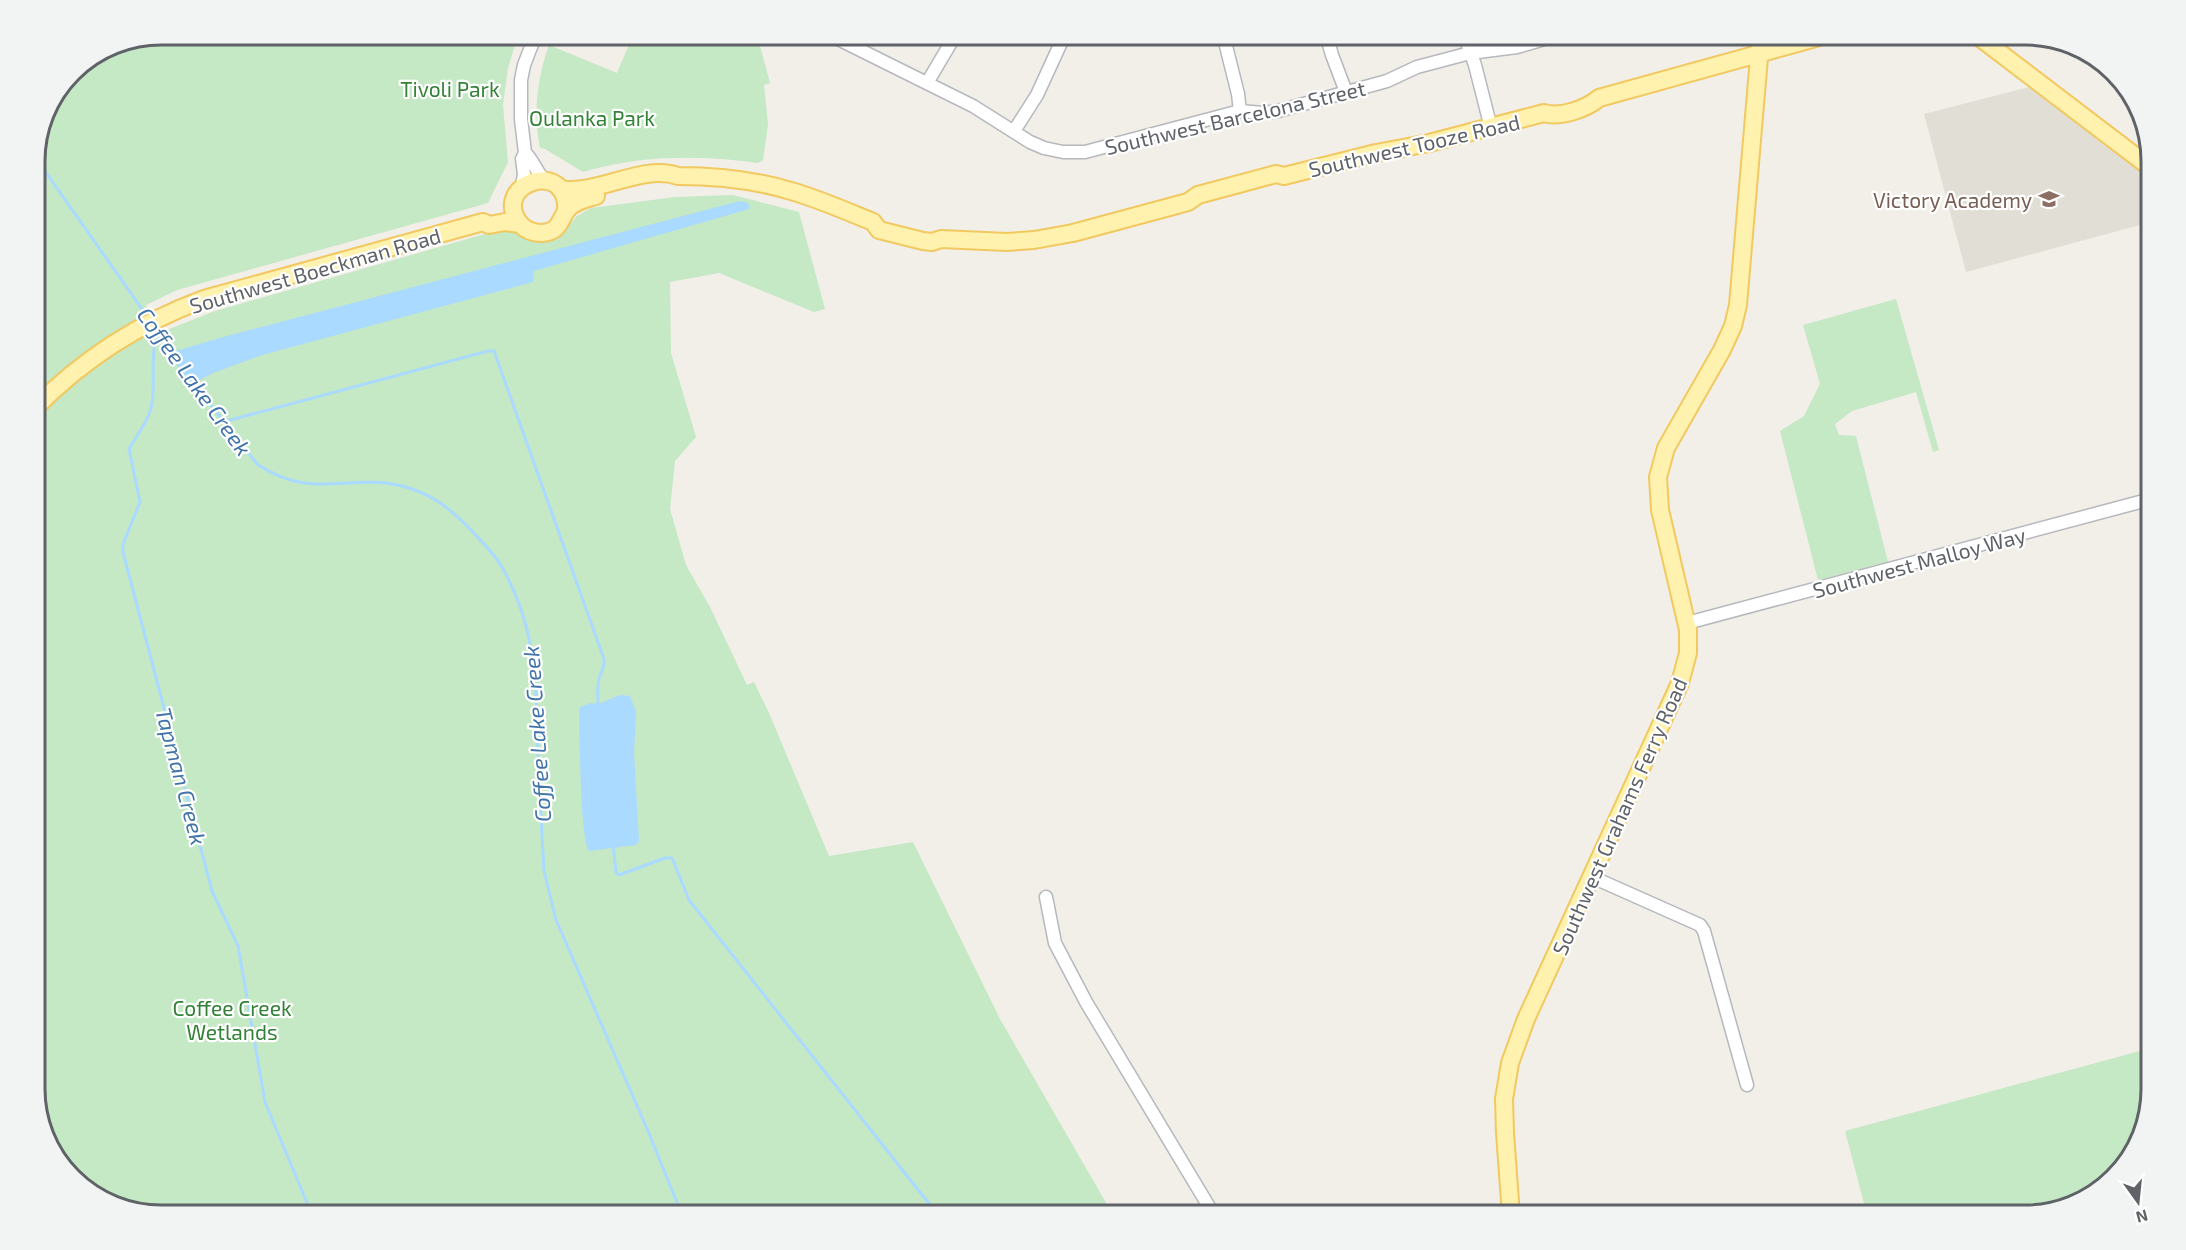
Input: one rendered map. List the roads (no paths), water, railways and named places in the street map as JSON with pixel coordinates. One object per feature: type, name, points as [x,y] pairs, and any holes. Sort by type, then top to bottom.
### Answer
[{"type":"main road","name":"Southwest Grahams Ferry Road","points":[[1510,1205],[1504,1111],[1510,1063],[1530,1010],[1680,682],[1689,649],[1687,623],[1660,510],[1658,477],[1666,448],[1722,350],[1738,306],[1760,45]]},
{"type":"main road","name":"Southwest Tooze Road","points":[[772,186],[813,198],[873,222],[879,230],[903,237],[932,242],[941,239],[994,242],[1041,239],[1088,230],[1188,202],[1199,204],[1278,182],[1284,176],[1491,128],[1544,113],[1552,116],[1590,105],[1599,98],[1793,45]]},
{"type":"main road","points":[[1989,45],[2141,160]]},
{"type":"main road","name":"Southwest Boeckman Road","points":[[522,187],[535,180],[580,191],[626,179],[669,173],[678,176],[709,177],[772,186]]},
{"type":"main road","name":"Southwest Boeckman Road","points":[[483,222],[489,225],[505,222],[520,224],[530,231],[545,232],[559,225],[566,210],[582,200],[629,189],[670,183],[678,176]]},
{"type":"main road","points":[[553,185],[566,200],[566,210]]},
{"type":"main road","points":[[520,224],[515,216],[514,202],[522,187]]},
{"type":"main road","name":"Southwest Boeckman Road","points":[[45,398],[100,351],[144,324],[188,305],[227,292],[483,222],[487,217],[503,211],[514,202]]},
{"type":"street","points":[[522,187],[524,174],[522,159],[525,153],[521,119],[521,80],[532,45]]},
{"type":"street","name":"Southwest Barcelona Street","points":[[850,45],[973,106],[1044,148],[1063,152],[1085,152],[1240,111],[1263,113],[1278,111],[1387,81],[1417,67],[1470,53],[1520,45]]},
{"type":"street","points":[[927,83],[949,45]]},
{"type":"street","points":[[1014,131],[1037,95],[1060,45]]},
{"type":"street","points":[[1226,45],[1240,111]]},
{"type":"street","points":[[1329,45],[1346,92]]},
{"type":"street","points":[[1467,45],[1491,128]]},
{"type":"street","points":[[525,153],[531,158],[535,169],[553,185]]},
{"type":"street","name":"Southwest Malloy Way","points":[[1687,623],[2141,502]]},
{"type":"street","points":[[1592,877],[1700,925],[1704,931],[1747,1085]]},
{"type":"street","points":[[1046,897],[1055,943],[1086,1002],[1208,1205]]},
{"type":"water","points":[[740,201],[746,202],[750,206],[749,209],[534,271],[533,282],[262,355],[213,373],[191,385],[169,354],[227,336]]},
{"type":"water","points":[[620,695],[630,696],[636,712],[634,753],[639,841],[636,845],[589,851],[582,809],[580,707],[591,703],[598,704]]},
{"type":"waterway","name":"Coffee Lake Creek","points":[[45,171],[149,319]]},
{"type":"waterway","name":"Coffee Lake Creek","points":[[155,327],[173,353]]},
{"type":"waterway","name":"Tapman Creek","points":[[159,333],[153,360],[151,408],[145,424],[129,449],[140,502],[123,544],[123,552],[212,891],[238,946],[265,1102],[308,1205]]},
{"type":"waterway","points":[[223,422],[494,351],[604,659],[604,667],[598,681],[598,705]]},
{"type":"waterway","name":"Coffee Lake Creek","points":[[192,381],[257,464],[277,475],[312,484],[382,483],[402,486],[422,493],[455,514],[500,564],[521,610],[532,656],[544,871],[556,920],[678,1205]]},
{"type":"waterway","points":[[613,846],[616,872],[619,875],[665,858],[672,858],[689,900],[930,1205]]},
{"type":"place","name":"Victory Academy","points":[[2049,199]]},
{"type":"park label","name":"Tivoli Park","points":[[450,88]]},
{"type":"park label","name":"Oulanka Park","points":[[592,117]]},
{"type":"park label","name":"Coffee Creek Wetlands","points":[[232,1019]]}]
